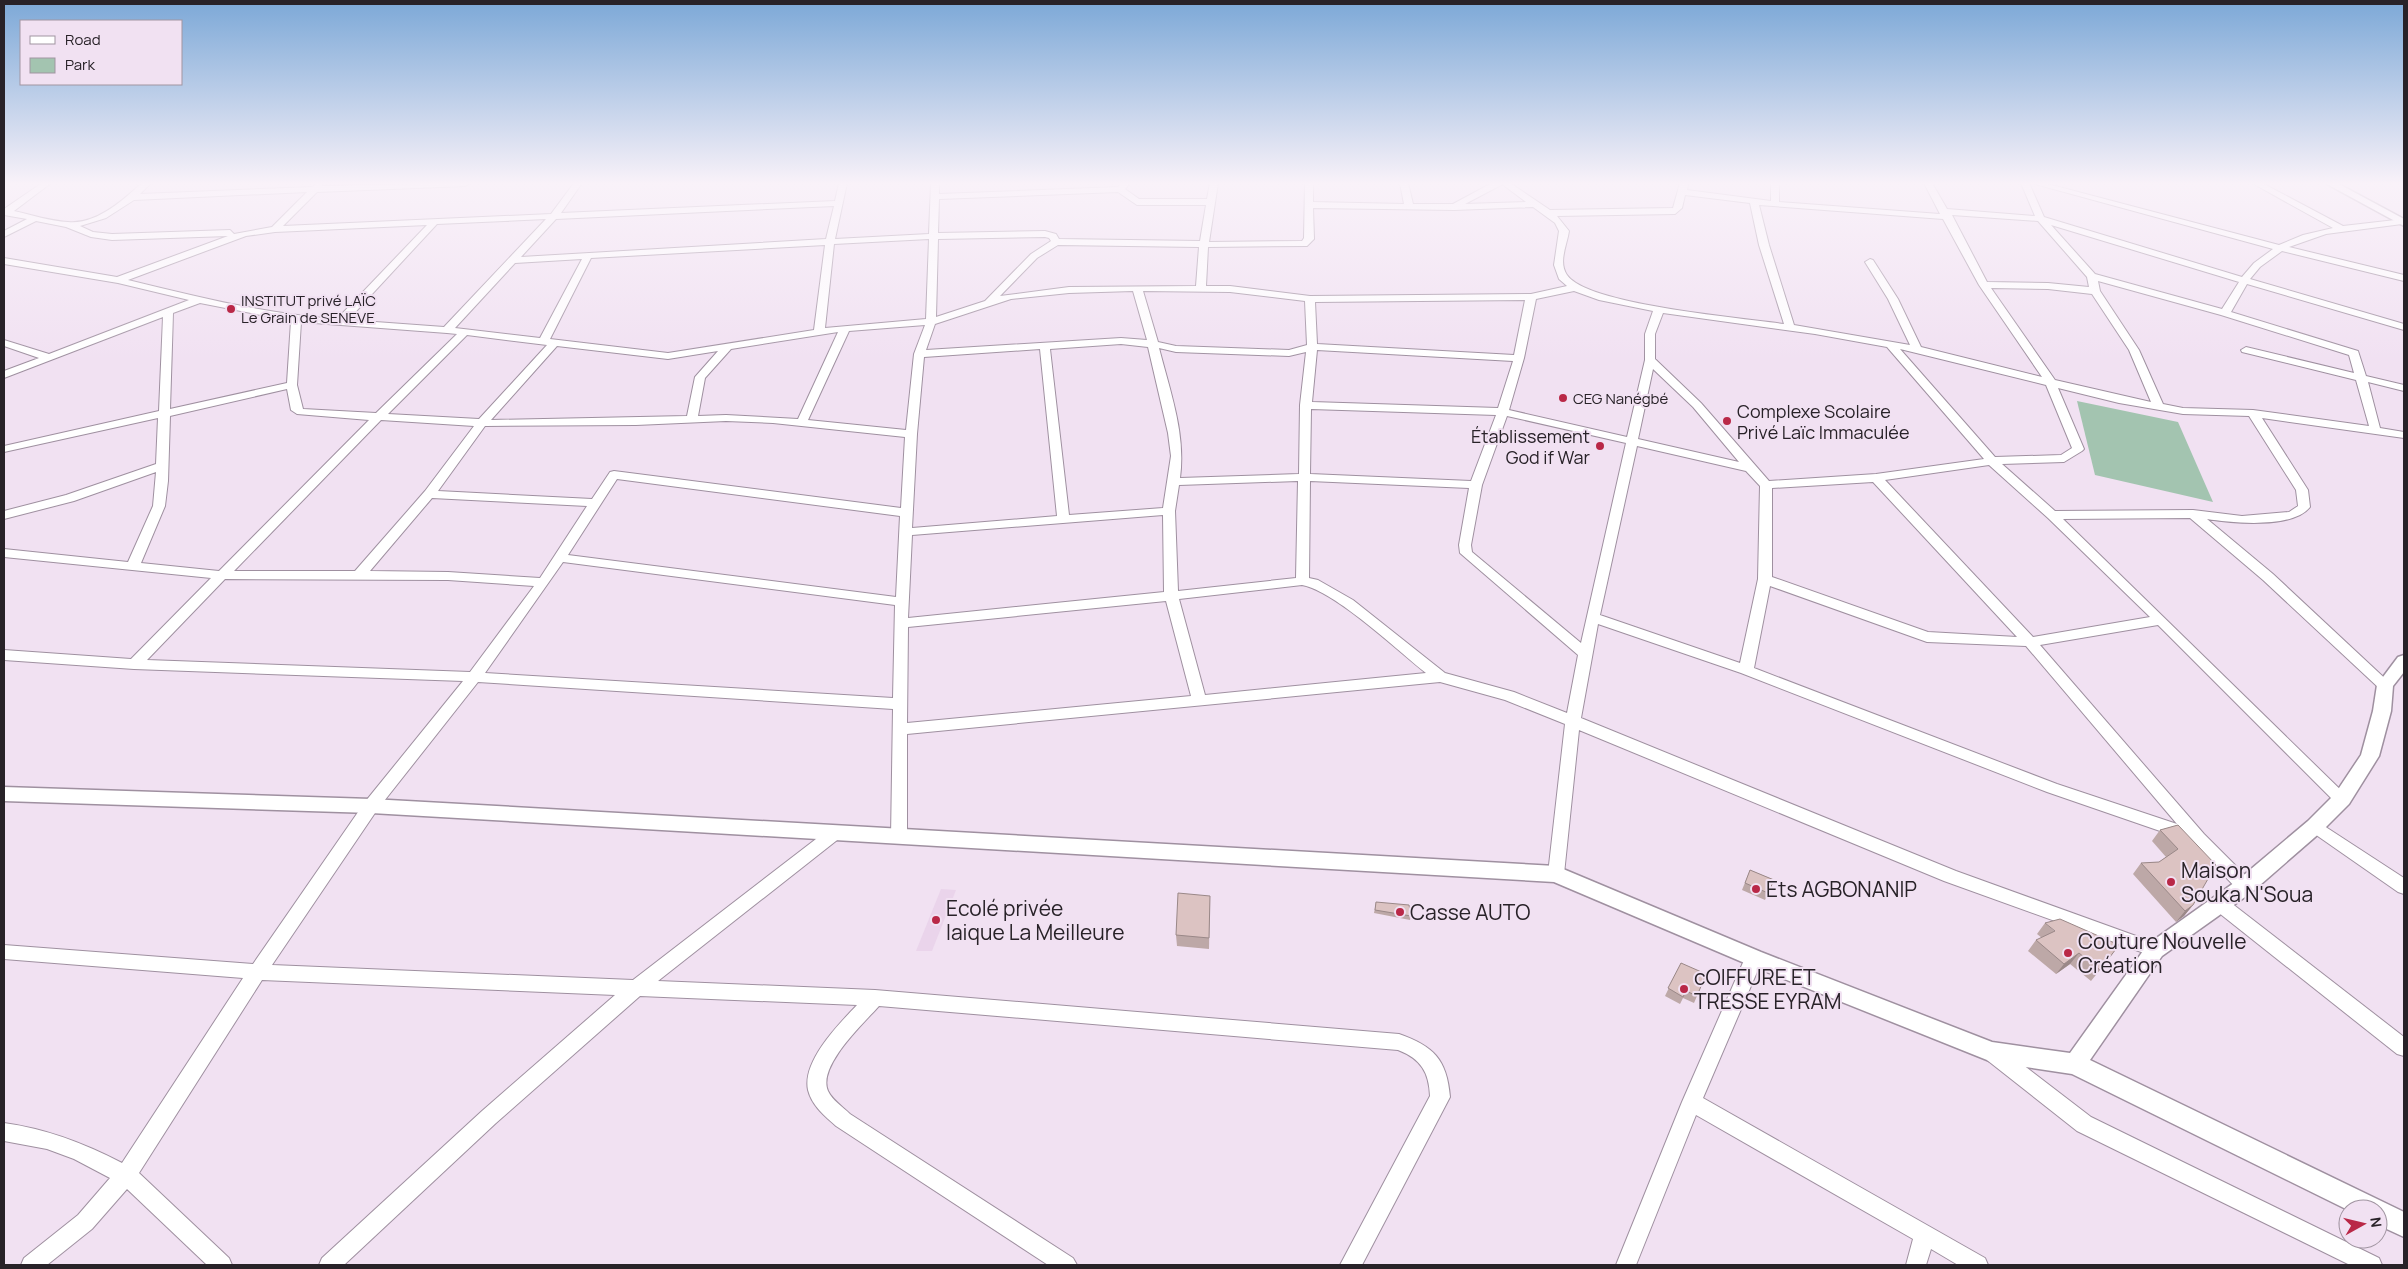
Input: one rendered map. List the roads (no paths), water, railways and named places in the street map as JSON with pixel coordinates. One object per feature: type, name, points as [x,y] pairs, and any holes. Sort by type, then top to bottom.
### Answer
[{"type":"street","points":[[118,280],[219,242]]},
{"type":"street","points":[[340,322],[415,242]]},
{"type":"street","points":[[447,330],[531,242]]},
{"type":"street","points":[[515,260],[842,242]]},
{"type":"street","points":[[899,837],[902,623],[908,532],[910,434],[919,354],[931,322],[934,242]]},
{"type":"street","points":[[989,302],[1034,256],[1056,242]]},
{"type":"street","points":[[1072,242],[1304,244],[1306,242]]},
{"type":"street","points":[[1562,242],[1558,267],[1561,274],[1573,288],[1595,296],[1659,309],[1917,349],[2049,380],[2119,400],[2183,411],[2253,413],[2375,429],[2404,435]]},
{"type":"street","points":[[1763,242],[1790,328]]},
{"type":"street","points":[[1766,485],[1876,478],[1992,461],[2064,458],[2078,449],[2049,380],[1984,285],[1961,242]]},
{"type":"street","points":[[2062,242],[2092,276],[2095,291],[2134,350],[2158,406]]},
{"type":"street","points":[[2119,242],[2244,281],[2404,327]]},
{"type":"street","points":[[2258,242],[2404,278]]},
{"type":"street","points":[[2225,313],[2244,281],[2258,264],[2280,248],[2296,242]]},
{"type":"street","points":[[819,332],[830,243]]},
{"type":"street","points":[[1201,288],[1201,263],[1205,244]]},
{"type":"street","points":[[359,575],[429,494],[482,423],[548,342],[588,256]]},
{"type":"street","points":[[4,261],[118,280],[199,300],[296,319],[447,330],[668,356],[845,328],[931,322],[1017,294],[1137,288],[1201,288],[1242,290],[1310,299],[1531,297],[1573,288]]},
{"type":"street","points":[[1870,262],[1893,299],[1917,349]]},
{"type":"street","points":[[2092,276],[2225,313],[2354,353],[2375,429]]},
{"type":"street","points":[[1984,285],[2048,286],[2095,291]]},
{"type":"street","points":[[1137,288],[1154,344],[1176,442],[1177,456],[1169,511],[1171,596],[1198,700]]},
{"type":"street","points":[[1531,297],[1519,358],[1503,412],[1476,484],[1465,545],[1466,553],[1585,654]]},
{"type":"street","points":[[1302,581],[1306,405],[1312,347],[1310,299]]},
{"type":"street","points":[[4,375],[199,300]]},
{"type":"street","points":[[1556,874],[1573,720],[1585,654],[1650,360],[1650,334],[1659,309]]},
{"type":"street","points":[[133,565],[160,508],[163,486],[162,466],[168,312]]},
{"type":"street","points":[[296,319],[292,385],[297,410],[301,412],[482,423],[636,422],[726,418],[802,422],[910,434]]},
{"type":"street","points":[[802,422],[845,328]]},
{"type":"street","points":[[134,664],[221,574],[464,333]]},
{"type":"street","points":[[919,354],[1121,341],[1154,344],[1176,349],[1289,353],[1312,347],[1519,358]]},
{"type":"street","points":[[4,343],[50,358]]},
{"type":"street","points":[[1890,344],[1992,461],[2052,515],[2161,620],[2342,799]]},
{"type":"street","points":[[692,420],[700,377],[728,346]]},
{"type":"street","points":[[1045,346],[1063,519]]},
{"type":"street","points":[[2246,350],[2404,388]]},
{"type":"street","points":[[1650,360],[1697,405],[1766,485],[1765,579],[1746,670]]},
{"type":"street","points":[[4,449],[292,385]]},
{"type":"street","points":[[1306,405],[1503,412],[1750,468]]},
{"type":"street","points":[[2052,515],[2193,514],[2242,520],[2291,515],[2300,511],[2304,507],[2302,490],[2253,413]]},
{"type":"street","points":[[4,515],[78,496],[162,466]]},
{"type":"street","points":[[31,1265],[85,1222],[126,1174],[257,972],[371,806],[474,677],[544,582],[614,475],[908,513]]},
{"type":"street","points":[[1174,482],[1305,477],[1476,484]]},
{"type":"street","points":[[1876,478],[2030,642],[2198,838],[2245,886]]},
{"type":"street","points":[[429,494],[597,503]]},
{"type":"street","points":[[908,532],[1169,511]]},
{"type":"street","points":[[2193,514],[2275,584],[2385,685]]},
{"type":"street","points":[[4,553],[221,574],[448,576],[544,582]]},
{"type":"street","points":[[560,558],[903,602]]},
{"type":"street","points":[[1765,579],[1927,637],[2030,642],[2161,620]]},
{"type":"street","points":[[902,623],[1302,581],[1313,583],[1348,604],[1440,677]]},
{"type":"street","points":[[1594,618],[1746,670],[2034,781],[2198,838]]},
{"type":"street","points":[[4,655],[134,664],[474,677],[900,704]]},
{"type":"street","points":[[2075,1064],[2155,950],[2245,886],[2315,826],[2342,799],[2363,770],[2370,756],[2382,711],[2385,685],[2404,661]]},
{"type":"street","points":[[900,729],[1440,677],[1509,696],[1573,720],[1950,876],[2155,950]]},
{"type":"street","points":[[4,794],[371,806],[1556,874],[1754,958],[1992,1052],[2075,1064],[2351,1199]]},
{"type":"street","points":[[2315,826],[2404,887]]},
{"type":"street","points":[[329,1265],[489,1117],[636,988],[835,833]]},
{"type":"street","points":[[2220,904],[2404,1048]]},
{"type":"street","points":[[4,952],[257,972],[876,998],[1399,1042],[1418,1049],[1432,1062],[1440,1079],[1440,1097],[1352,1265]]},
{"type":"street","points":[[1626,1265],[1692,1102],[1754,958]]},
{"type":"street","points":[[876,998],[827,1054],[818,1072],[817,1089],[824,1102],[844,1120],[1066,1265]]},
{"type":"street","points":[[1992,1052],[2084,1124],[2372,1265]]},
{"type":"street","points":[[1692,1102],[1978,1265]]},
{"type":"street","points":[[4,1132],[47,1140],[79,1151],[126,1174],[222,1265]]},
{"type":"street","points":[[2388,1217],[2404,1225]]},
{"type":"street","points":[[1916,1265],[1924,1234]]},
{"type":"place","name":"INSTITUT privé LAÏC Le Grain de SENEVE","points":[[231,309]]},
{"type":"place","name":"CEG Nanégbé","points":[[1563,398]]},
{"type":"place","name":"Complexe Scolaire Privé Laïc Immaculée","points":[[1727,421]]},
{"type":"place","name":"Établissement God if War","points":[[1600,446]]},
{"type":"place","name":"Maison Souka N'Soua","points":[[2171,882]]},
{"type":"place","name":"Ets AGBONANIP","points":[[1756,889]]},
{"type":"place","name":"Casse AUTO","points":[[1400,912]]},
{"type":"place","name":"Ecolé privée laique La Meilleure","points":[[936,920]]},
{"type":"place","name":"Couture Nouvelle Création","points":[[2068,953]]},
{"type":"place","name":"cOIFFURE ET TRESSE EYRAM","points":[[1684,989]]}]
